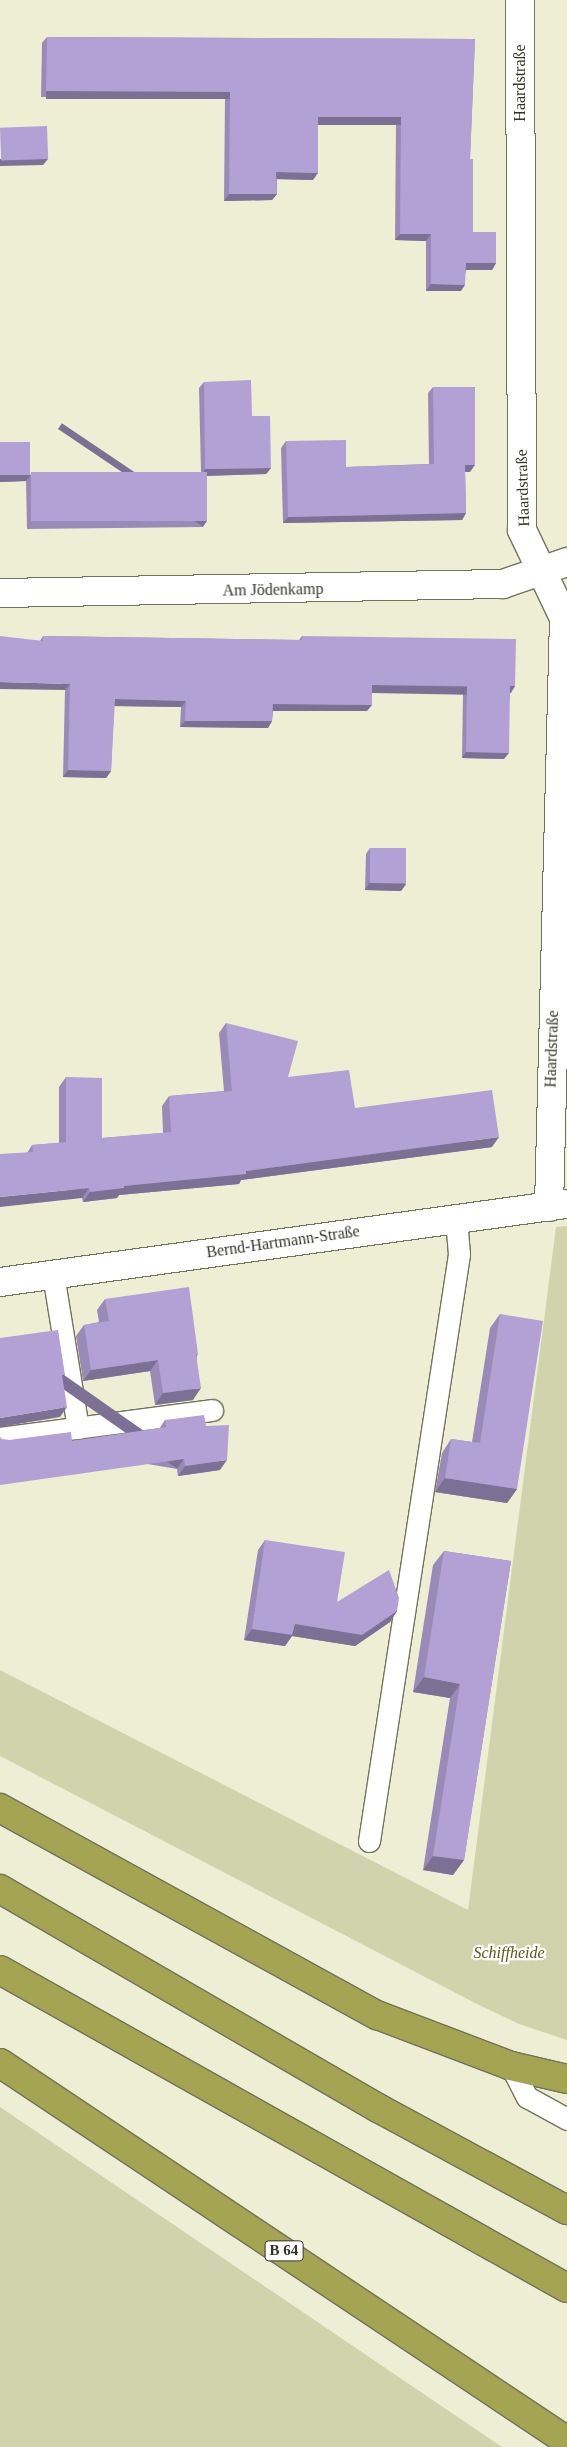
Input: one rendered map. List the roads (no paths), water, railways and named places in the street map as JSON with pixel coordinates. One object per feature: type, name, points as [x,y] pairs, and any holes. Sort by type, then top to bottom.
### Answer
[{"type":"highway","points":[[0,1808],[377,2015],[511,2066],[567,2079]]},
{"type":"highway","points":[[0,1888],[378,2108],[567,2210]]},
{"type":"highway","points":[[0,1970],[567,2288]]},
{"type":"highway","name":"B 64","points":[[0,2063],[567,2441]]},
{"type":"street","name":"Haardstraße","points":[[520,0],[522,530],[555,566],[564,618],[558,1205]]},
{"type":"street","name":"Am Jödenkamp","points":[[0,593],[503,584],[555,566]]},
{"type":"street","name":"Bernd-Hartmann-Straße","points":[[0,1282],[558,1205]]},
{"type":"lane","points":[[369,1841],[459,1254],[456,1218]]},
{"type":"lane","points":[[53,1274],[78,1428]]},
{"type":"lane","points":[[0,1438],[212,1410]]},
{"type":"lane","points":[[511,2066],[527,2097],[567,2119]]},
{"type":"park label","name":"Schiffheide","points":[[509,1953]]}]
